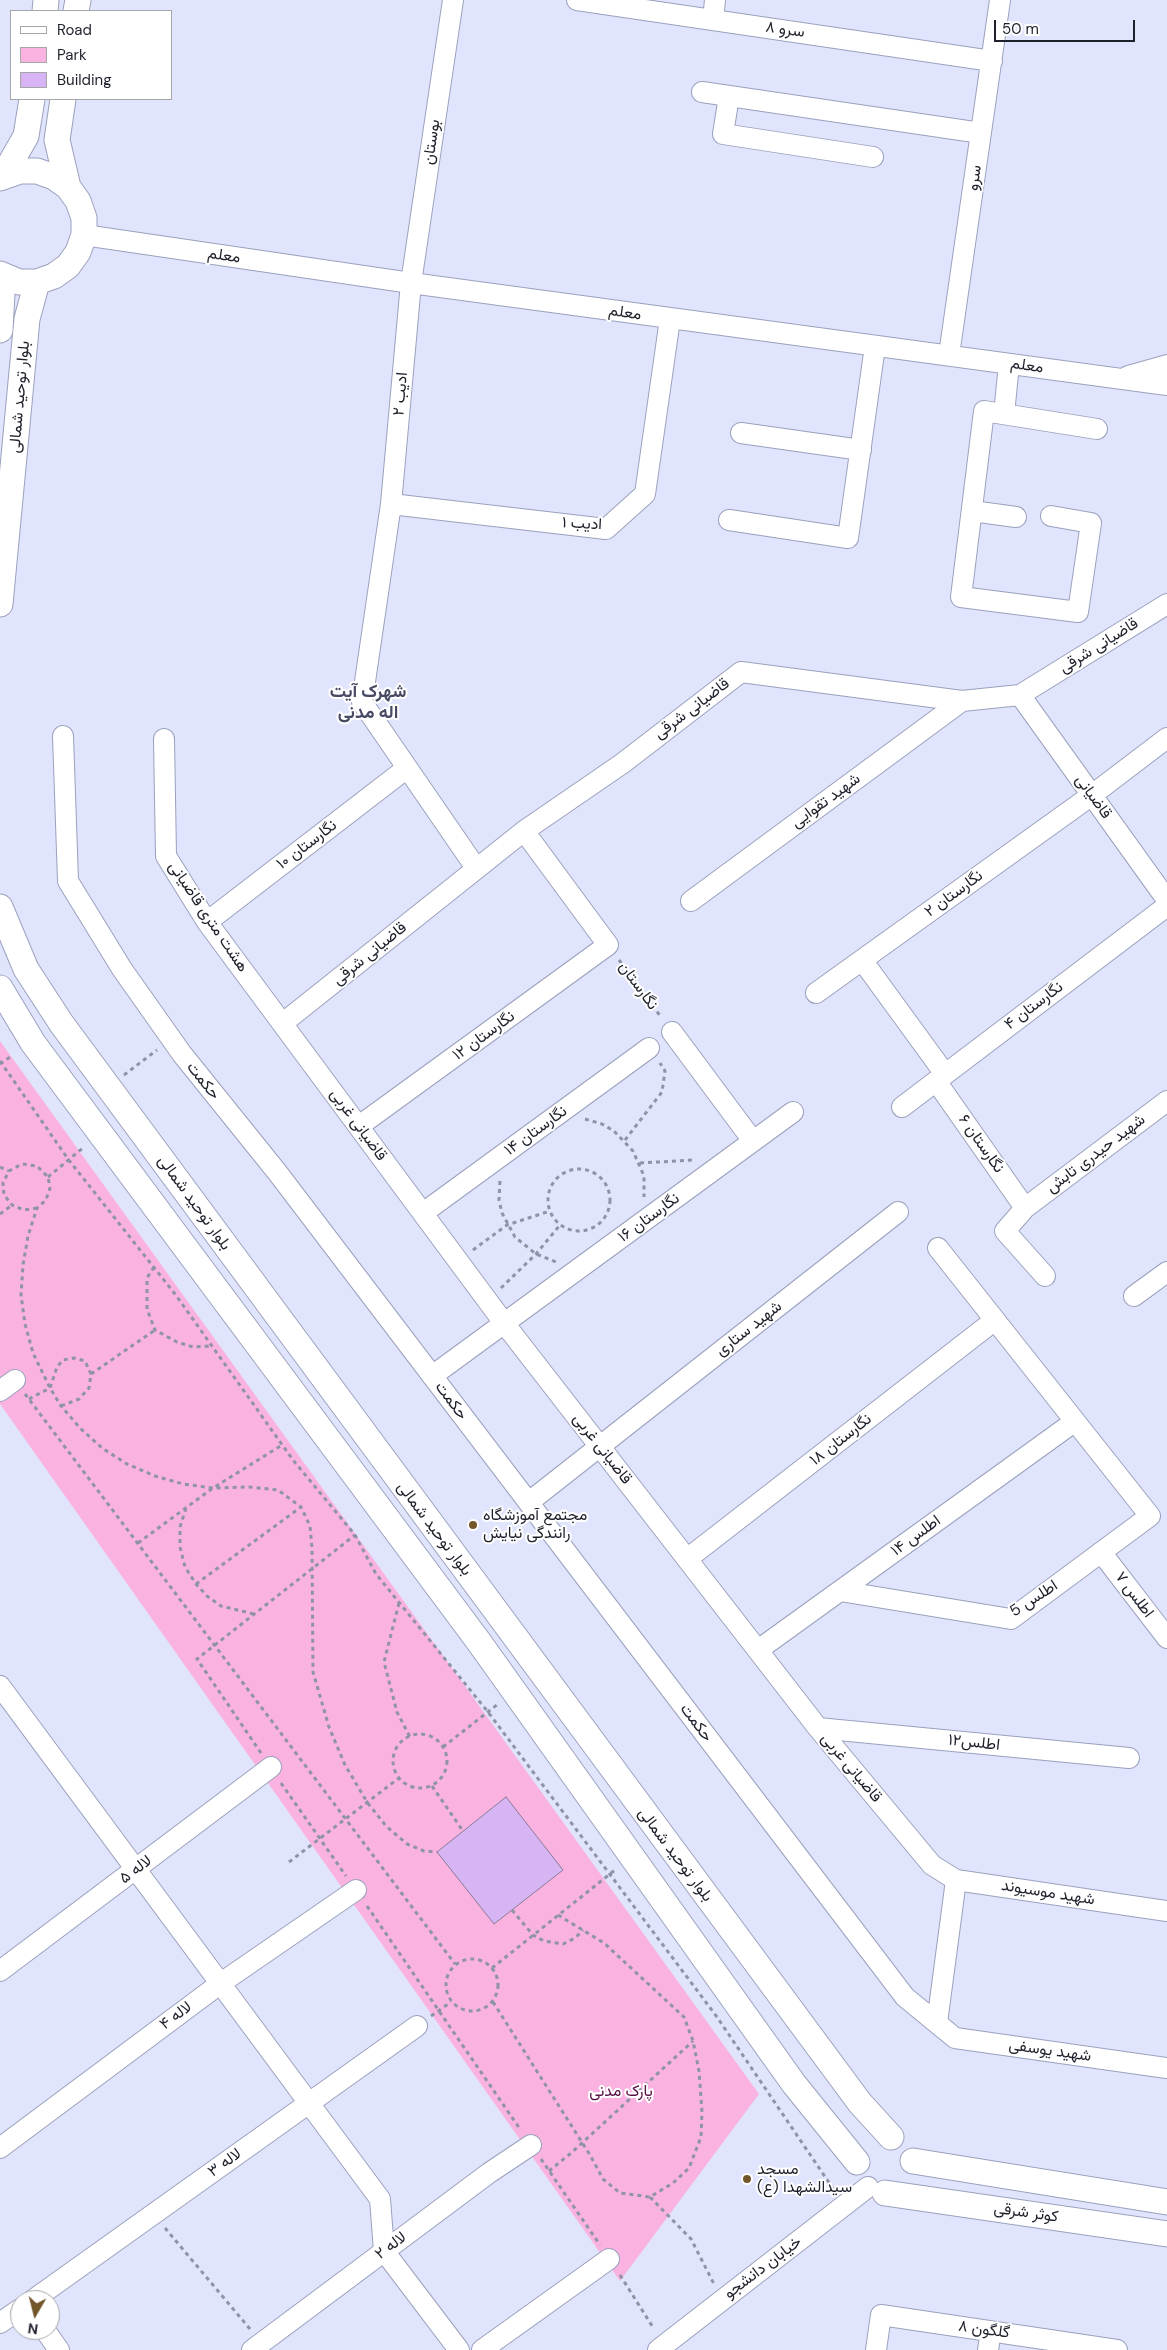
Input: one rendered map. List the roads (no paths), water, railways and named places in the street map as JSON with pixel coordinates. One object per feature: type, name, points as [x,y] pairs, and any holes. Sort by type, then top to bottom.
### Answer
[{"type":"main road","points":[[1,177],[26,136],[32,100]]},
{"type":"main road","points":[[63,100],[57,140],[68,187]]},
{"type":"main road","points":[[1,177],[20,171],[37,171],[54,176],[68,187],[78,201],[84,218],[84,235],[78,252],[68,266],[54,276],[37,282],[19,282],[1,275]]},
{"type":"main road","name":"بلوار توحید شمالی","points":[[0,330],[1,275]]},
{"type":"main road","name":"بلوار توحید شمالی","points":[[0,604],[27,319],[37,282]]},
{"type":"main road","name":"بلوار توحید شمالی","points":[[0,907],[26,969],[61,1023],[108,1088],[860,2103],[890,2137]]},
{"type":"main road","name":"بلوار توحید شمالی","points":[[0,988],[33,1043],[102,1133],[514,1691],[794,2084],[857,2162]]},
{"type":"main road","points":[[890,2137],[901,2142],[909,2150],[913,2162],[912,2173],[906,2183],[897,2190],[877,2190],[858,2174],[857,2162],[860,2151],[868,2142],[879,2138],[890,2137]]},
{"type":"main road","name":"کوثر شرقی","points":[[913,2162],[1167,2202]]},
{"type":"main road","name":"کوثر شرقی","points":[[877,2190],[1167,2234]]},
{"type":"street","name":"بوستان","points":[[411,284],[453,0]]},
{"type":"street","name":"سرو ۸","points":[[577,0],[992,61]]},
{"type":"street","points":[[712,20],[716,0]]},
{"type":"street","name":"سرو","points":[[949,355],[1000,0]]},
{"type":"street","points":[[702,92],[981,133]]},
{"type":"street","points":[[729,96],[723,134],[873,158]]},
{"type":"street","name":"معلم","points":[[84,235],[411,284],[949,355],[1167,386]]},
{"type":"street","name":"ادیب ۲","points":[[411,284],[391,504],[362,702],[476,868]]},
{"type":"street","name":"ادیب ۱","points":[[391,504],[606,529],[645,494],[670,319]]},
{"type":"street","points":[[729,520],[848,538],[875,346]]},
{"type":"street","points":[[1004,414],[1009,364]]},
{"type":"street","points":[[1112,378],[1133,375],[1167,365]]},
{"type":"street","points":[[1051,516],[1091,523],[1078,612],[961,597],[984,411],[1097,429]]},
{"type":"street","points":[[741,433],[860,450]]},
{"type":"street","points":[[972,511],[1016,517]]},
{"type":"street","name":"قاضیانی شرقی","points":[[283,1023],[524,831],[622,762],[741,672],[962,701],[1020,695],[1167,604]]},
{"type":"street","name":"قاضیانی","points":[[1020,695],[1167,900]]},
{"type":"street","name":"شهید تقوایی","points":[[691,901],[962,701]]},
{"type":"street","name":"حکمت","points":[[63,736],[68,881],[122,969],[171,1039],[277,1172],[905,1997],[937,2023]]},
{"type":"street","name":"نگارستان ۲","points":[[816,993],[1092,795],[1167,738]]},
{"type":"street","name":"هشت متری قاضیانی","points":[[164,739],[166,856],[207,922],[283,1023]]},
{"type":"street","name":"نگارستان ۱۰","points":[[207,922],[407,768]]},
{"type":"street","name":"نگارستان","points":[[524,831],[608,945]]},
{"type":"street","name":"نگارستان ۴","points":[[902,1107],[1167,906]]},
{"type":"street","name":"نگارستان ۱۲","points":[[359,1126],[608,945]]},
{"type":"street","name":"نگارستان ۶","points":[[862,960],[941,1077],[1025,1208]]},
{"type":"street","name":"قاضیانی غربی","points":[[283,1023],[504,1323],[818,1728],[932,1865]]},
{"type":"street","points":[[672,1032],[753,1141]]},
{"type":"street","name":"نگارستان ۱۴","points":[[423,1213],[649,1048]]},
{"type":"street","name":"شهید حیدری تابش","points":[[1045,1276],[1005,1231],[1025,1208],[1167,1101]]},
{"type":"street","name":"نگارستان ۱۶","points":[[432,1376],[793,1112]]},
{"type":"street","name":"شهید ستاری","points":[[528,1502],[898,1212]]},
{"type":"street","points":[[938,1248],[1074,1422]]},
{"type":"street","points":[[1134,1296],[1167,1272]]},
{"type":"street","name":"نگارستان ۱۸","points":[[687,1559],[995,1320]]},
{"type":"street","name":"اطلس 5","points":[[840,1591],[1011,1619],[1150,1516],[1074,1422]]},
{"type":"street","name":"اطلس ۱۴","points":[[758,1650],[1074,1422]]},
{"type":"street","name":"اطلس ۷","points":[[1101,1552],[1167,1638]]},
{"type":"street","points":[[0,1686],[380,2199],[384,2251],[459,2350]]},
{"type":"street","name":"اطلس۱۲","points":[[818,1728],[1130,1758]]},
{"type":"street","name":"لاله ۵","points":[[0,1972],[271,1767]]},
{"type":"street","name":"شهید موسیوند","points":[[932,1865],[956,1880],[1167,1912]]},
{"type":"street","points":[[937,2023],[956,1880]]},
{"type":"street","name":"لاله ۴","points":[[0,2148],[221,1983],[356,1890]]},
{"type":"street","name":"شهید یوسفی","points":[[937,2023],[955,2038],[1167,2068]]},
{"type":"street","name":"لاله ۳","points":[[47,2290],[417,2026]]},
{"type":"street","name":"لاله ۲","points":[[257,2346],[531,2144]]},
{"type":"street","name":"خیابان دانشجو","points":[[661,2348],[844,2205],[877,2190]]},
{"type":"street","points":[[482,2350],[609,2259]]},
{"type":"street","name":"گلگون ۸","points":[[876,2350],[881,2315],[989,2341],[1117,2350]]},
{"type":"place","name":"مجتمع آموزشگاه رانندگی نیایش","points":[[473,1525]]},
{"type":"place","name":"مسجد سیدالشهدا (ع)","points":[[747,2179]]},
{"type":"district","name":"شهرک آیت اله مدنی","points":[[368,702]]},
{"type":"park label","name":"پارک مدنی","points":[[621,2092]]}]
